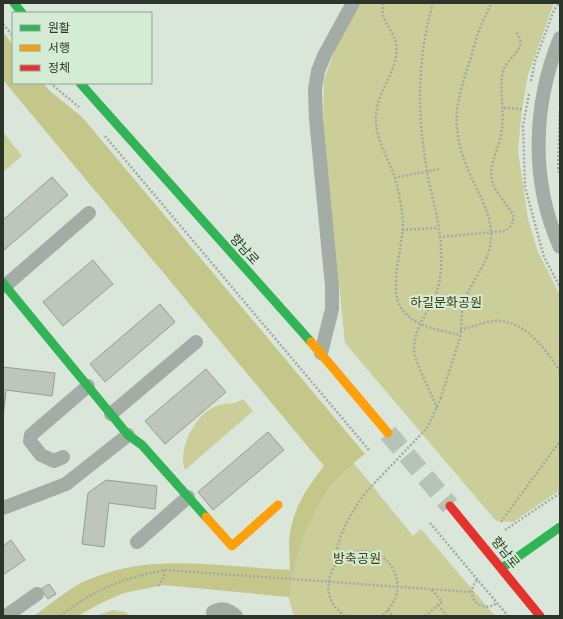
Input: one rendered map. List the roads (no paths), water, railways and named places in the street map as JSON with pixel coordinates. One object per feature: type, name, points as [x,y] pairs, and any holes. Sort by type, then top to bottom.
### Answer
[{"type":"street","points":[[14,3],[21,12]]},
{"type":"street","points":[[321,353],[332,309],[332,286],[316,119],[315,89],[318,71],[353,3]]},
{"type":"street","points":[[560,38],[551,60],[539,112],[538,160],[545,201],[560,247]]},
{"type":"street","name":"향남로","points":[[81,84],[321,353],[388,433]]},
{"type":"street","points":[[89,213],[4,284],[128,435],[142,445],[232,546],[278,505]]},
{"type":"street","points":[[111,414],[196,342]]},
{"type":"street","points":[[64,457],[54,461],[43,457],[30,441],[31,435],[88,386]]},
{"type":"street","points":[[3,508],[66,484],[128,435]]},
{"type":"street","points":[[137,542],[188,497]]},
{"type":"street","name":"향남로","points":[[450,506],[540,616]]},
{"type":"street","points":[[502,568],[560,527]]},
{"type":"street","points":[[6,616],[37,594]]},
{"type":"street","points":[[213,612],[222,608],[236,616]]},
{"type":"tunnel","points":[[388,433],[450,506]]},
{"type":"park label","name":"하길문화공원","points":[[446,302]]},
{"type":"park label","name":"방축공원","points":[[357,558]]}]
